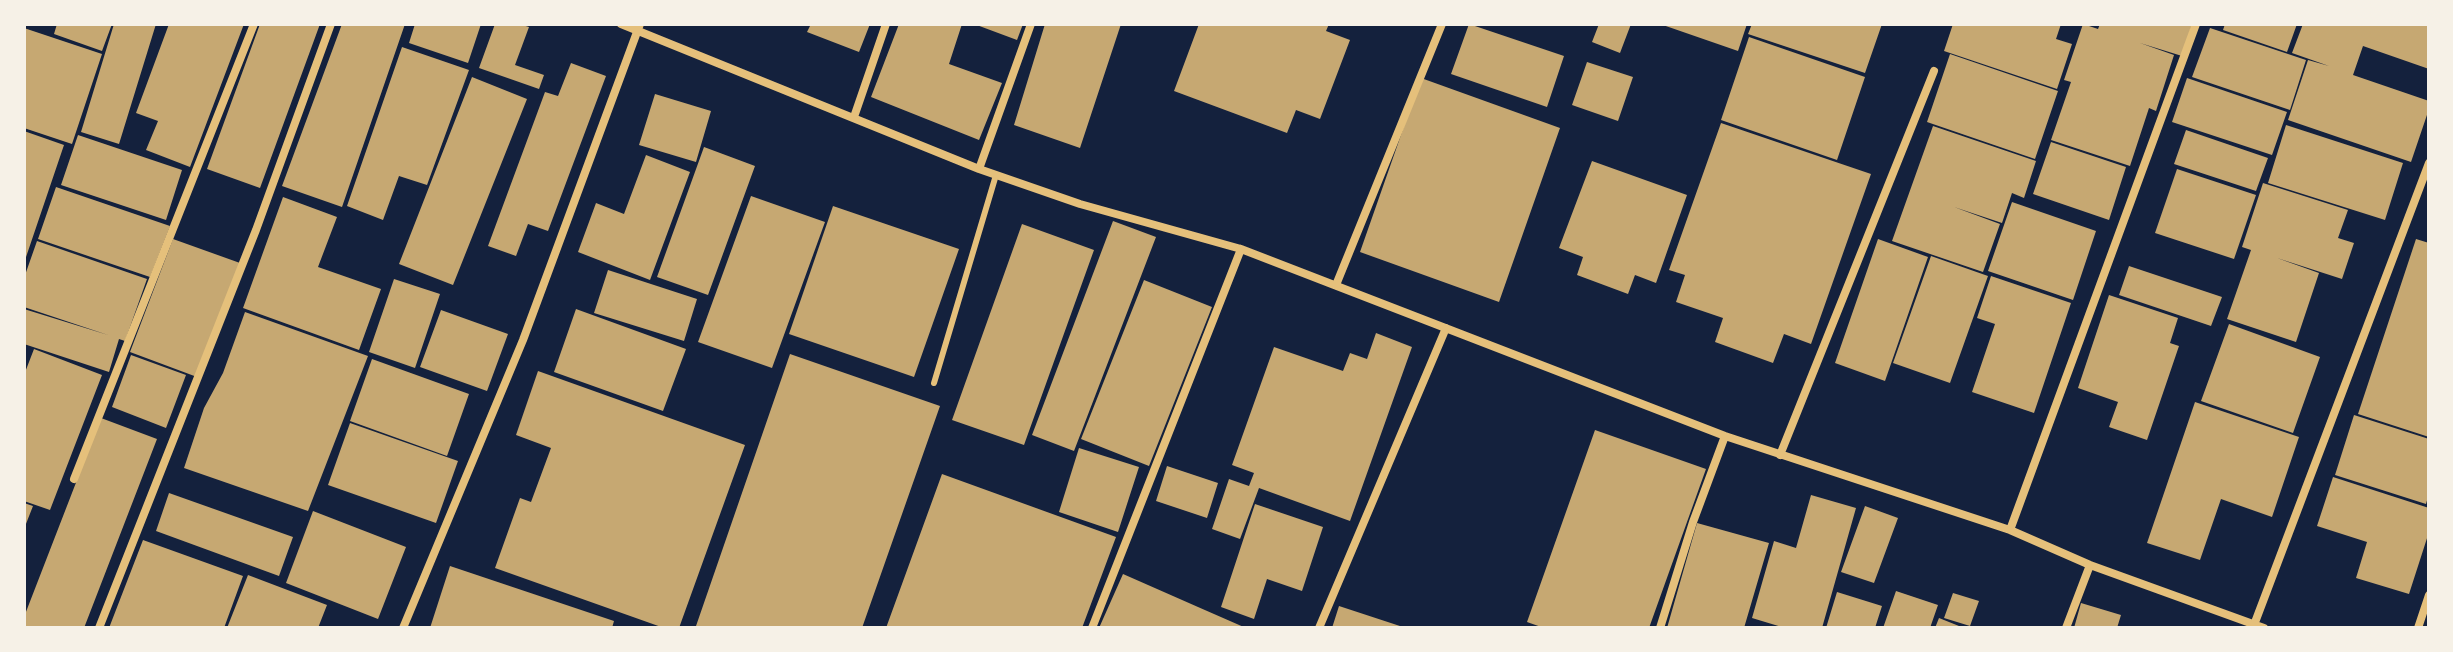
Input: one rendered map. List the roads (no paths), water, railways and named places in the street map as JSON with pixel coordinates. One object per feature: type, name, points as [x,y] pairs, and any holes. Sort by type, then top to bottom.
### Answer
[{"type":"street","points":[[74,479],[254,24]]},
{"type":"street","points":[[99,628],[256,230],[331,24]]},
{"type":"street","points":[[621,24],[639,27],[979,169],[1080,204],[1241,249],[1725,436],[2010,530],[2090,565],[2259,626],[2429,163]]},
{"type":"street","points":[[854,117],[886,24]]},
{"type":"street","points":[[979,169],[1031,24]]},
{"type":"street","points":[[1336,285],[1442,24]]},
{"type":"street","points":[[2010,530],[2196,24]]},
{"type":"street","points":[[403,628],[523,340],[639,27]]},
{"type":"street","points":[[1780,455],[1934,71]]},
{"type":"street","points":[[1092,628],[1241,249]]},
{"type":"street","points":[[1319,628],[1446,328]]},
{"type":"street","points":[[1660,628],[1693,522],[1725,436]]},
{"type":"street","points":[[2066,628],[2090,565]]},
{"type":"street","points":[[2418,628],[2429,595]]},
{"type":"lane","points":[[934,383],[996,175]]}]
